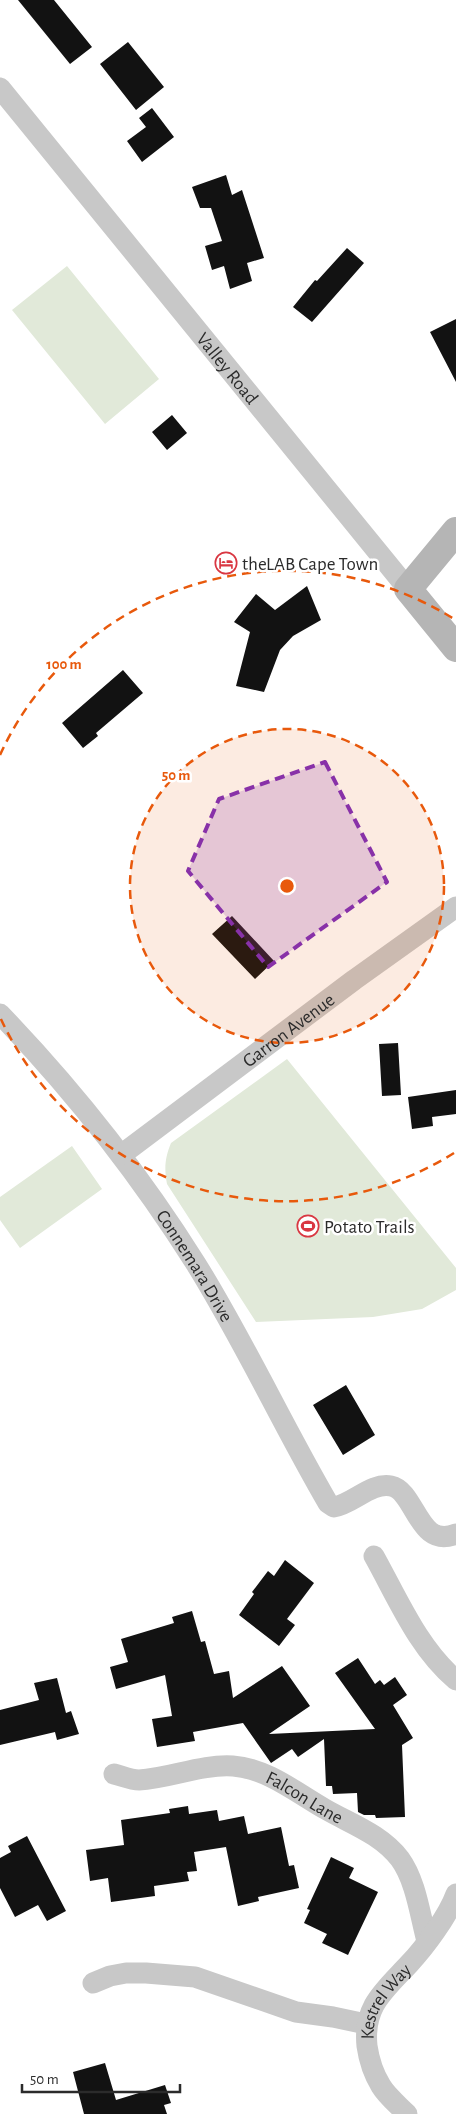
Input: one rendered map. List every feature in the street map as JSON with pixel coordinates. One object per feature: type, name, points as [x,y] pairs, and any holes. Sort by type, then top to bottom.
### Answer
[{"type":"street","name":"Valley Road","points":[[0,88],[456,648]]},
{"type":"street","points":[[408,589],[456,531]]},
{"type":"street","name":"Garron Avenue","points":[[121,1155],[354,980],[456,907]]},
{"type":"street","name":"Connemara Drive","points":[[0,1014],[48,1067],[121,1155],[196,1264],[245,1349],[328,1503],[334,1507],[381,1486],[394,1487],[402,1494],[432,1533],[439,1536],[456,1534]]},
{"type":"street","points":[[374,1556],[420,1639],[439,1664],[456,1680]]},
{"type":"street","name":"Falcon Lane","points":[[114,1774],[139,1780],[197,1768],[232,1766],[257,1771],[278,1782],[368,1831],[390,1848],[406,1870],[427,1941]]},
{"type":"street","name":"Kestrel Way","points":[[407,2114],[382,2087],[372,2070],[368,2051],[366,2024],[375,2003],[427,1941],[456,1894]]},
{"type":"street","points":[[93,1983],[110,1976],[126,1973],[195,1977],[296,2012],[366,2024]]},
{"type":"highlighted area","points":[[325,762],[387,882],[268,967],[188,871],[219,799]]},
{"type":"green space","points":[[67,266],[159,379],[105,424],[12,310]]},
{"type":"green space","name":"Potato Trails","points":[[287,1059],[456,1268],[456,1290],[422,1309],[373,1317],[256,1322],[167,1184],[167,1153],[171,1143]]},
{"type":"green space","points":[[72,1146],[102,1189],[20,1248],[0,1220],[0,1197]]},
{"type":"building","points":[[18,0],[54,0],[92,47],[70,64]]},
{"type":"building","points":[[128,42],[164,87],[136,110],[100,64]]},
{"type":"building","points":[[152,108],[174,137],[142,162],[127,141],[146,127],[139,118]]},
{"type":"building","points":[[226,175],[232,195],[242,190],[264,258],[247,263],[252,281],[230,289],[224,266],[212,270],[205,246],[222,241],[211,208],[200,208],[192,187]]},
{"type":"building","points":[[347,248],[364,263],[312,322],[293,307],[315,280],[317,281]]},
{"type":"building","points":[[456,319],[456,382],[430,332]]},
{"type":"building","points":[[172,415],[187,433],[167,450],[152,432]]},
{"type":"building","points":[[307,586],[321,620],[293,636],[280,650],[264,692],[236,686],[250,632],[234,622],[256,594],[275,610]]},
{"type":"building","points":[[123,670],[143,693],[96,733],[98,736],[83,748],[62,723]]},
{"type":"building","points":[[232,916],[274,961],[255,979],[212,934]]},
{"type":"building","points":[[398,1043],[401,1095],[382,1096],[379,1044]]},
{"type":"building","points":[[456,1090],[456,1114],[432,1117],[433,1126],[412,1129],[408,1097]]},
{"type":"building","points":[[346,1385],[375,1435],[343,1455],[313,1405]]},
{"type":"building","points":[[285,1560],[314,1583],[287,1619],[295,1625],[279,1646],[239,1615],[254,1594],[252,1592],[268,1571],[274,1576]]},
{"type":"building","points":[[192,1611],[201,1642],[205,1641],[214,1674],[229,1671],[233,1698],[282,1666],[310,1706],[269,1734],[375,1729],[335,1673],[358,1658],[375,1684],[380,1680],[384,1685],[395,1677],[407,1695],[393,1705],[413,1738],[402,1745],[405,1817],[376,1818],[375,1815],[364,1815],[358,1812],[357,1793],[333,1794],[332,1786],[326,1786],[324,1739],[298,1757],[292,1749],[271,1763],[243,1723],[193,1732],[195,1741],[157,1747],[152,1719],[172,1716],[165,1675],[116,1689],[110,1667],[128,1662],[121,1639],[174,1623],[172,1617]]},
{"type":"building","points":[[57,1678],[66,1713],[71,1711],[79,1734],[57,1740],[55,1732],[0,1745],[0,1710],[39,1700],[34,1683]]},
{"type":"building","points":[[188,1806],[189,1814],[217,1810],[219,1821],[244,1816],[248,1834],[281,1827],[289,1866],[294,1865],[299,1888],[258,1897],[259,1901],[238,1906],[226,1847],[194,1852],[197,1871],[187,1872],[189,1881],[154,1886],[155,1896],[111,1902],[108,1878],[90,1881],[86,1850],[124,1845],[121,1820],[170,1813],[169,1809]]},
{"type":"building","points":[[27,1836],[66,1911],[47,1921],[38,1905],[15,1917],[0,1888],[0,1858],[11,1852],[8,1846]]},
{"type":"building","points":[[331,1857],[354,1868],[349,1878],[378,1892],[348,1955],[322,1943],[327,1934],[304,1923],[310,1910],[307,1909]]},
{"type":"building","points":[[105,2063],[116,2100],[165,2085],[171,2103],[164,2105],[167,2114],[84,2114],[73,2072]]},
{"type":"place","name":"theLAB Cape Town","points":[[226,563]]},
{"type":"place","name":"Potato Trails","points":[[308,1226]]}]
